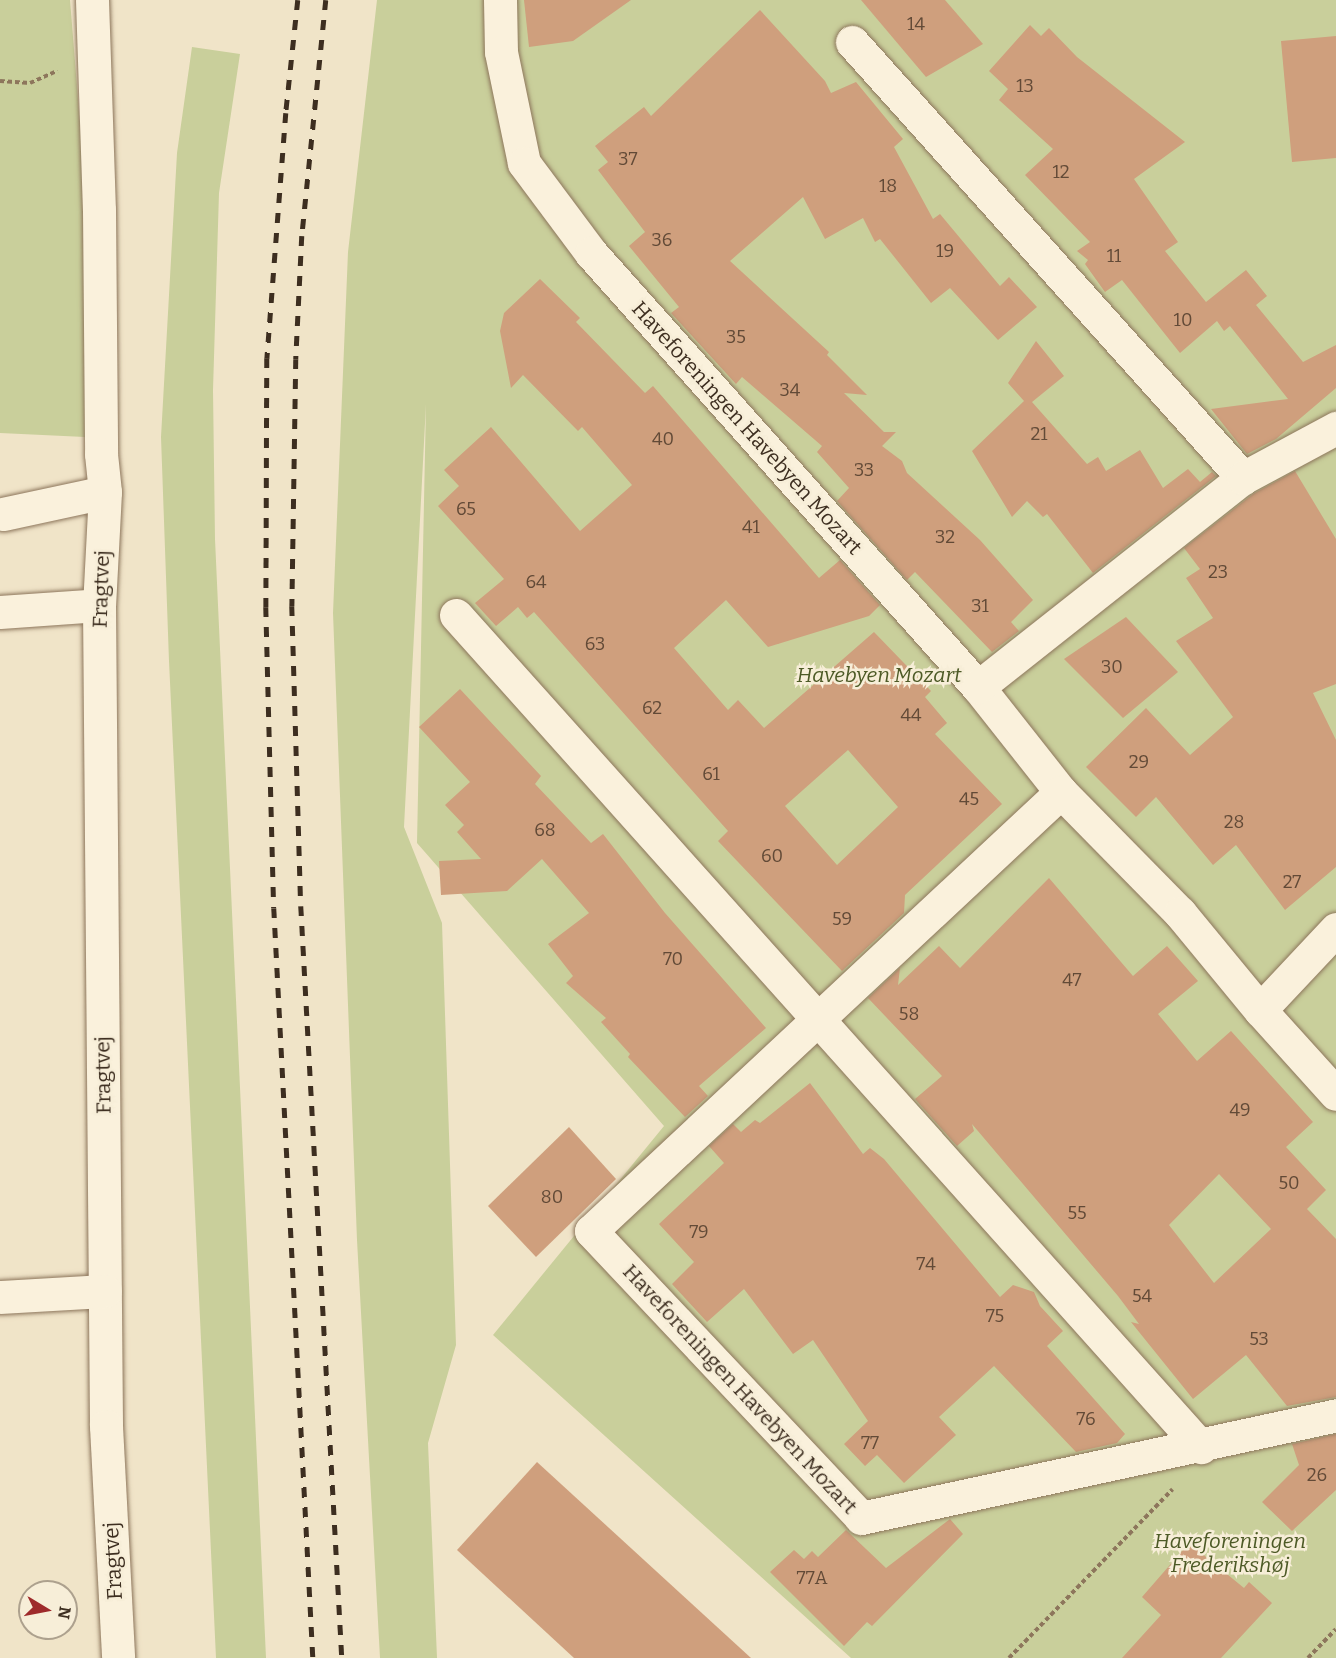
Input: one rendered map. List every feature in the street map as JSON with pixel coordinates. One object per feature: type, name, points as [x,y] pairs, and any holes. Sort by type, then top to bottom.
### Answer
[{"type":"street","name":"Fragtvej","points":[[92,0],[99,210],[100,454],[105,492],[99,605],[106,1426],[118,1658]]},
{"type":"street","name":"Haveforeningen Havebyen Mozart","points":[[500,0],[501,52],[524,163],[591,254],[978,687],[1061,792],[1180,913],[1260,1010],[1336,1094]]},
{"type":"street","points":[[852,42],[1243,478]]},
{"type":"street","points":[[978,687],[1243,478],[1336,428]]},
{"type":"street","points":[[3,514],[105,492]]},
{"type":"street","points":[[0,612],[99,605]]},
{"type":"street","points":[[456,615],[817,1021],[1201,1447]]},
{"type":"street","name":"Haveforeningen Havebyen Mozart","points":[[1061,792],[591,1231],[861,1518],[1201,1447],[1336,1415]]},
{"type":"street","points":[[1260,1010],[1336,929]]},
{"type":"street","points":[[0,1297],[105,1291]]},
{"type":"path","points":[[1009,1658],[1194,1467],[1201,1447]]},
{"type":"path","points":[[1308,1658],[1336,1629]]},
{"type":"green space","points":[[0,0],[70,0],[86,198],[85,437],[0,433]]},
{"type":"green space","name":"Havebyen Mozart","points":[[377,0],[1336,0],[1336,1658],[851,1658],[493,1335],[664,1126],[417,843],[426,404],[404,827],[442,923],[456,1345],[428,1443],[437,1658],[380,1658],[357,1240],[333,613],[348,252]]},
{"type":"green space","points":[[192,47],[240,54],[219,193],[213,390],[215,539],[266,1658],[216,1658],[169,661],[161,437],[177,153]]},
{"type":"building","points":[[524,0],[631,0],[573,41],[529,47]]},
{"type":"building","points":[[861,0],[945,0],[983,44],[926,77]]},
{"type":"building","points":[[760,10],[825,81],[831,93],[856,82],[903,139],[894,147],[933,219],[940,214],[1000,286],[1009,277],[1037,307],[998,340],[950,288],[931,303],[880,239],[875,242],[863,218],[825,239],[803,197],[730,261],[829,352],[827,355],[867,395],[844,393],[884,432],[896,432],[882,446],[902,461],[907,473],[980,540],[1033,600],[1011,622],[1019,631],[992,652],[915,572],[907,580],[837,501],[849,488],[817,452],[822,446],[742,377],[736,384],[671,313],[679,307],[629,246],[645,232],[598,170],[608,162],[595,146],[644,107],[651,116]]},
{"type":"building","points":[[1030,25],[1041,36],[1049,28],[1077,57],[1185,142],[1134,179],[1178,242],[1165,251],[1206,302],[1246,270],[1267,296],[1256,305],[1303,362],[1336,345],[1336,388],[1276,439],[1247,454],[1211,409],[1288,399],[1230,326],[1224,331],[1217,321],[1180,353],[1122,280],[1105,292],[1085,264],[1088,260],[1077,251],[1090,242],[1025,175],[1053,149],[999,100],[1008,89],[989,71]]},
{"type":"building","points":[[1336,36],[1336,158],[1292,162],[1281,41]]},
{"type":"building","points":[[540,279],[580,318],[576,322],[645,393],[653,386],[819,578],[840,560],[880,605],[869,616],[768,647],[726,600],[674,648],[728,710],[738,700],[764,728],[874,632],[931,691],[925,697],[947,723],[935,734],[1002,804],[905,895],[904,913],[842,971],[718,841],[728,831],[534,612],[527,618],[518,607],[496,626],[475,603],[504,579],[438,506],[459,486],[444,470],[491,427],[580,531],[632,485],[582,427],[578,431],[523,375],[511,388],[500,331],[504,313]],"holes":[[[848,750],[898,807],[837,865],[785,806]]]},
{"type":"building","points":[[1036,341],[1064,376],[1032,402],[1087,464],[1098,457],[1106,471],[1140,450],[1163,488],[1188,469],[1200,482],[1212,472],[1216,476],[1093,573],[1047,514],[1043,517],[1027,501],[1012,517],[972,451],[1024,401],[1008,383]]},
{"type":"building","points":[[1295,471],[1336,539],[1336,684],[1313,693],[1336,740],[1336,867],[1285,910],[1236,845],[1213,865],[1156,797],[1136,817],[1086,767],[1146,708],[1190,755],[1233,717],[1176,641],[1213,618],[1186,578],[1200,569],[1184,548],[1253,494]]},
{"type":"building","points":[[1126,617],[1178,672],[1123,718],[1064,659]]},
{"type":"building","points":[[460,689],[541,776],[535,784],[591,843],[603,834],[665,913],[766,1028],[699,1086],[708,1096],[685,1117],[628,1057],[630,1054],[601,1022],[606,1018],[566,983],[573,976],[548,944],[589,913],[542,859],[507,891],[441,895],[439,861],[481,859],[457,832],[464,825],[445,805],[470,782],[419,727]]},
{"type":"building","points":[[1049,878],[1133,976],[1167,946],[1198,981],[1158,1014],[1197,1061],[1231,1031],[1313,1122],[1286,1147],[1326,1190],[1307,1209],[1336,1239],[1336,1397],[1287,1406],[1246,1355],[1193,1399],[1131,1322],[1139,1324],[1118,1296],[972,1124],[974,1131],[957,1146],[915,1099],[942,1076],[868,998],[900,968],[898,985],[939,946],[960,968]],"holes":[[[1219,1174],[1271,1229],[1214,1283],[1169,1225]]]},
{"type":"building","points":[[810,1083],[863,1154],[870,1148],[884,1159],[1000,1297],[1013,1285],[1034,1292],[1040,1306],[1063,1331],[1047,1346],[1125,1434],[1117,1443],[1076,1452],[994,1366],[939,1417],[956,1435],[904,1483],[877,1455],[865,1466],[844,1444],[868,1421],[813,1340],[793,1354],[744,1289],[707,1322],[672,1284],[694,1262],[659,1224],[724,1163],[709,1146],[733,1124],[741,1132],[755,1120],[760,1123]]},
{"type":"building","points":[[569,1127],[616,1179],[536,1257],[488,1206]]},
{"type":"building","points":[[1336,1434],[1336,1490],[1292,1531],[1262,1502],[1299,1465],[1292,1444]]},
{"type":"building","points":[[537,1462],[751,1658],[574,1658],[457,1550]]},
{"type":"building","points":[[950,1519],[963,1534],[872,1626],[867,1622],[844,1646],[770,1572],[794,1550],[804,1559],[812,1551],[818,1557],[846,1530],[886,1568]]},
{"type":"building","points":[[1189,1543],[1244,1588],[1249,1582],[1272,1603],[1221,1658],[1122,1658],[1161,1615],[1142,1597]]},
{"type":"railway","points":[[298,0],[286,113],[267,358],[266,607],[274,908],[313,1658]]},
{"type":"railway","points":[[326,0],[302,236],[296,359],[292,606],[301,906],[342,1658]]},
{"type":"park label","name":"Haveforeningen Frederikshøj","points":[[1230,1553]]}]
